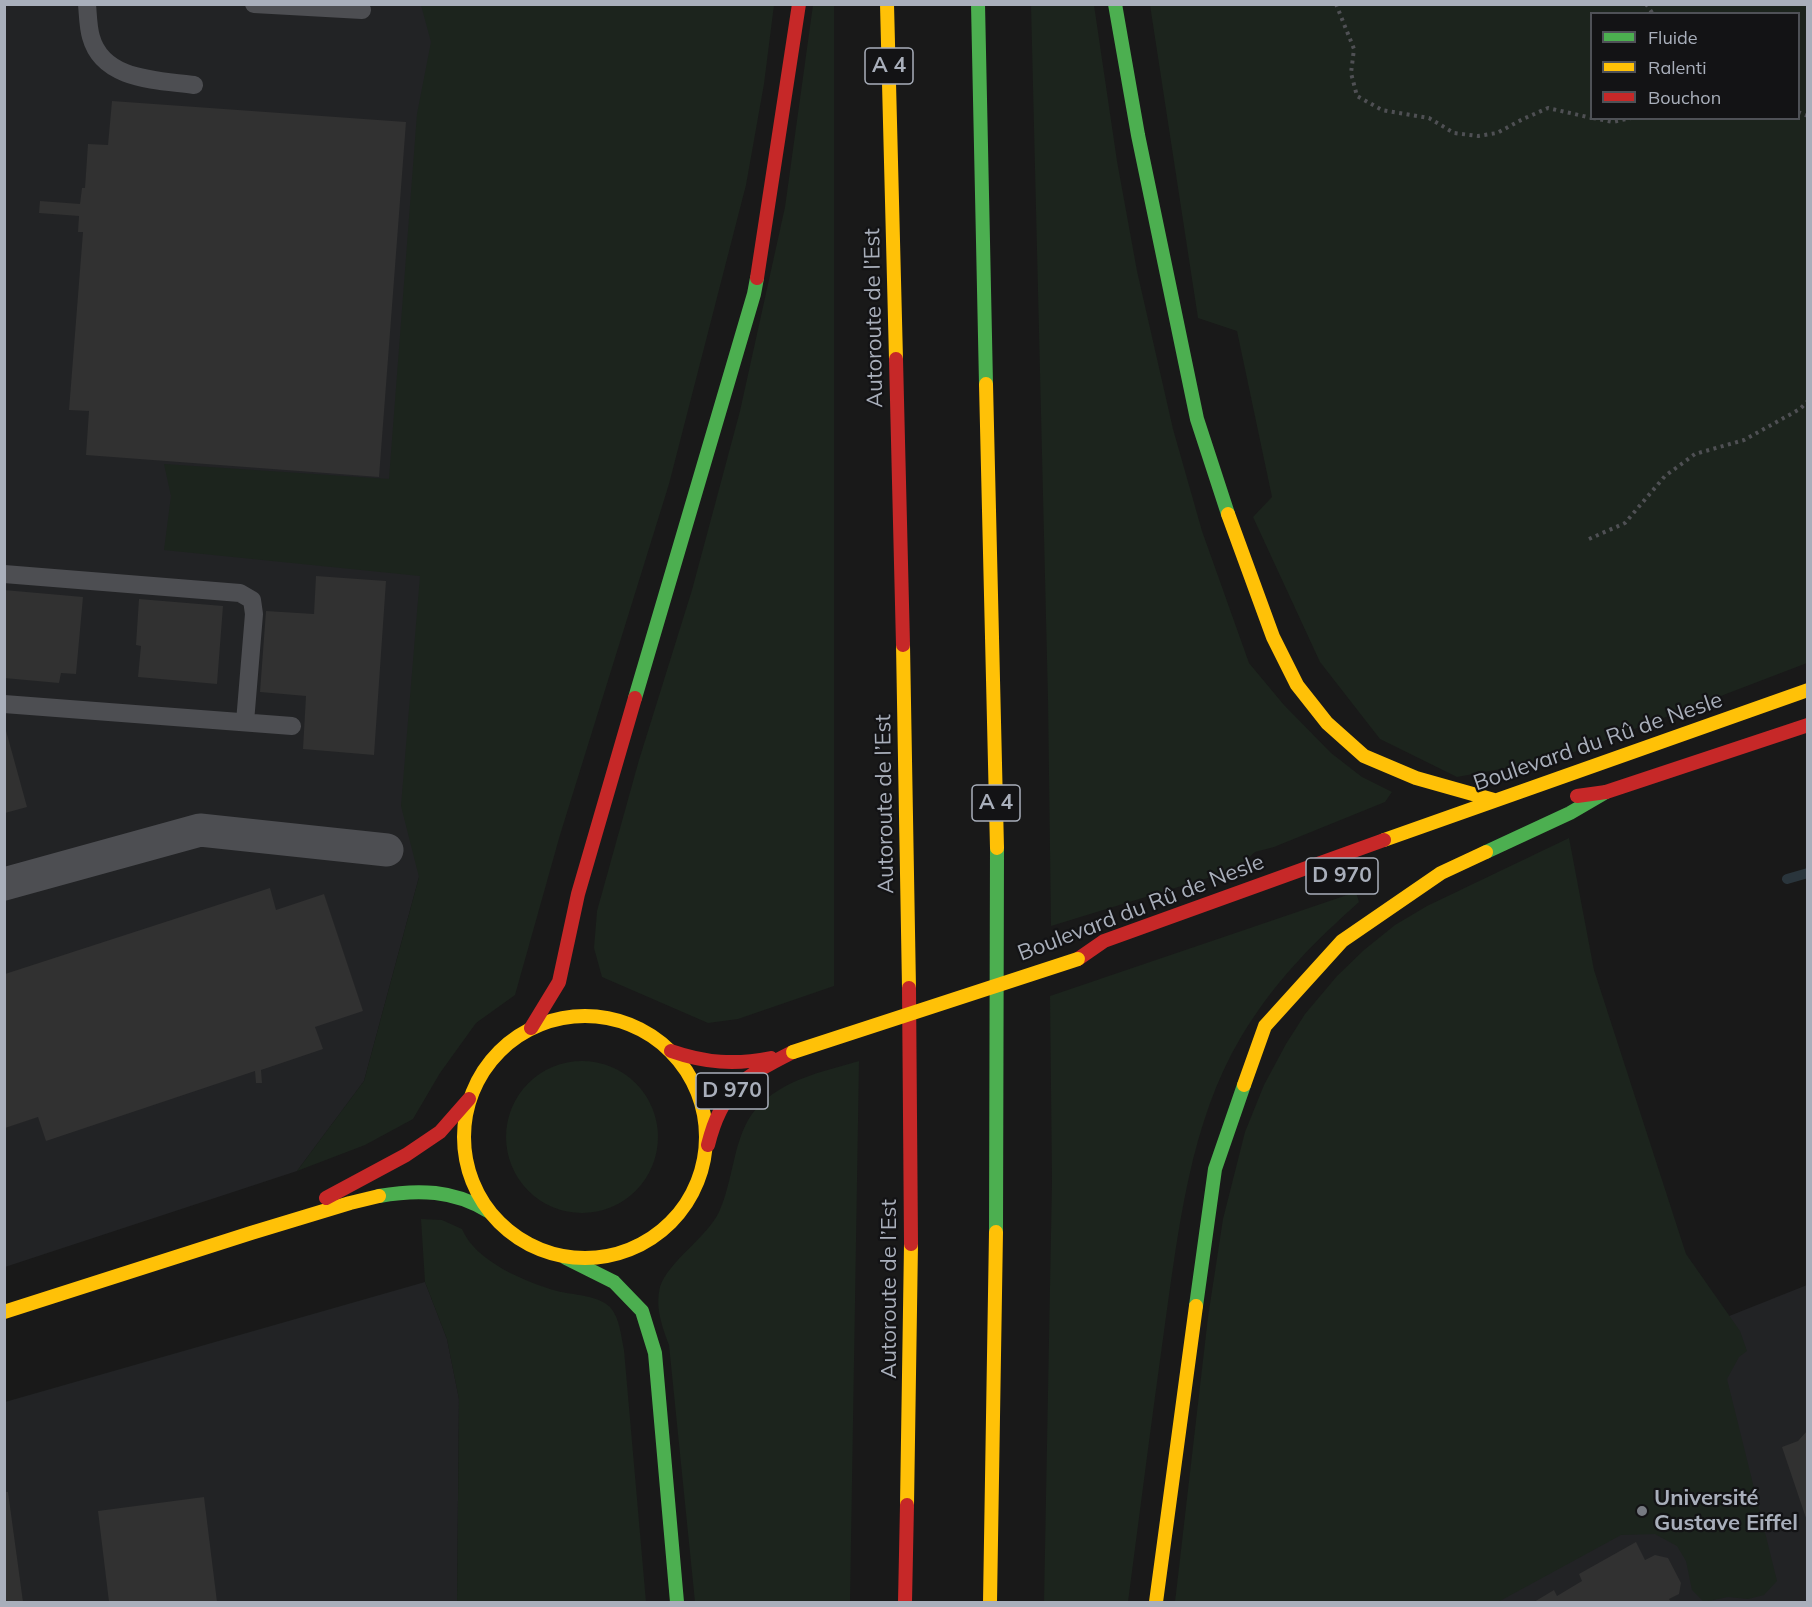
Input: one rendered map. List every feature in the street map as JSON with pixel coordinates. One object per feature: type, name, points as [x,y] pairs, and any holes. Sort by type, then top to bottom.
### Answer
[{"type":"main road","points":[[531,1028],[559,982],[578,894],[754,294],[799,4]]},
{"type":"main road","name":"Autoroute de l’Est","points":[[887,4],[909,919],[911,1325],[905,1602]]},
{"type":"main road","name":"A 4","points":[[978,4],[998,907],[996,1321],[990,1602]]},
{"type":"main road","points":[[1115,4],[1138,135],[1197,419],[1235,536],[1273,637],[1297,685],[1327,723],[1364,756],[1416,778],[1494,800]]},
{"type":"main road","name":"Boulevard du Rû de Nesle","points":[[671,1051],[692,1059],[721,1065],[753,1062],[793,1052],[1078,959],[1104,940],[1808,690]]},
{"type":"main road","points":[[1565,798],[1606,792],[1808,725]]},
{"type":"main road","points":[[1156,1602],[1215,1170],[1265,1026],[1342,941],[1360,928],[1442,873],[1570,813],[1606,792]]},
{"type":"main road","name":"D 970","points":[[1078,959],[1101,957]]},
{"type":"main road","name":"Boulevard du Rû de Nesle","points":[[488,1211],[470,1176],[464,1138],[470,1100],[484,1070],[504,1046],[531,1028],[560,1018],[590,1015],[619,1020],[647,1032],[671,1051],[694,1082],[705,1119],[705,1158]]},
{"type":"main road","name":"Boulevard du Rû de Nesle","points":[[4,1312],[239,1236],[367,1200],[413,1192],[447,1193],[470,1199],[488,1211],[510,1233],[537,1249],[566,1258],[604,1258],[640,1246],[670,1224],[693,1194],[713,1124],[730,1093],[757,1071],[793,1052]]},
{"type":"main road","name":"Boulevard du Rû de Nesle","points":[[239,1236],[329,1196],[405,1155],[440,1132],[470,1100]]},
{"type":"main road","points":[[566,1258],[614,1282],[642,1311],[655,1353],[677,1602]]},
{"type":"street","points":[[4,884],[200,830],[387,850]]},
{"type":"lane","points":[[87,4],[91,39],[108,64],[133,76],[194,85]]},
{"type":"lane","points":[[254,4],[362,10]]},
{"type":"lane","points":[[4,574],[240,593],[252,600],[254,614],[245,722]]},
{"type":"lane","points":[[4,704],[292,726]]},
{"type":"path","points":[[1336,4],[1354,50],[1351,73],[1357,96],[1382,110],[1429,118],[1454,133],[1478,136],[1497,133],[1548,108],[1590,118]]},
{"type":"path","points":[[1602,120],[1613,122],[1622,120]]},
{"type":"path","points":[[1589,539],[1624,523],[1665,476],[1695,454],[1744,440],[1800,409],[1808,401]]},
{"type":"shaded area","points":[[4,5],[482,5],[419,877],[364,1081],[297,1171],[5,1267]]},
{"type":"shaded area","points":[[421,5],[774,5],[764,84],[746,185],[669,484],[560,835],[515,995],[476,1023],[440,1073],[413,1119],[365,1145],[297,1171],[364,1081],[419,877],[401,806],[420,576],[164,550],[171,496],[164,464],[389,479],[417,114],[431,42]]},
{"type":"shaded area","points":[[813,5],[834,5],[834,986],[738,1019],[708,1023],[602,977],[594,948],[597,911],[639,760],[692,590],[740,411],[785,207]]},
{"type":"shaded area","points":[[1031,5],[1094,5],[1117,161],[1137,271],[1173,429],[1202,531],[1249,663],[1284,705],[1331,753],[1362,777],[1392,792],[1385,802],[1274,847],[1255,852],[1245,861],[1224,873],[1051,926],[1048,700]]},
{"type":"shaded area","points":[[1150,5],[1807,5],[1807,663],[1556,759],[1457,777],[1380,739],[1320,662],[1253,517],[1272,497],[1237,331],[1198,318]]},
{"type":"shaded area","points":[[1569,838],[1594,970],[1686,1254],[1740,1331],[1747,1351],[1739,1357],[1727,1379],[1777,1581],[1764,1595],[1748,1599],[1728,1597],[1704,1602],[1692,1590],[1686,1561],[1677,1546],[1655,1534],[1621,1535],[1498,1602],[1175,1602],[1208,1317],[1223,1219],[1245,1132],[1264,1085],[1305,1014],[1337,976],[1364,950],[1395,925],[1427,906]]},
{"type":"shaded area","points":[[1356,892],[1359,902],[1325,933],[1281,981],[1241,1037],[1224,1070],[1198,1140],[1176,1250],[1128,1602],[1044,1602],[1052,1181],[1050,996]]},
{"type":"shaded area","points":[[582,1061],[611,1067],[636,1083],[652,1108],[658,1137],[652,1166],[636,1191],[611,1207],[582,1213],[553,1207],[528,1191],[512,1166],[506,1137],[512,1108],[528,1083],[553,1067]]},
{"type":"shaded area","points":[[859,1061],[850,1602],[695,1602],[669,1345],[659,1310],[660,1287],[670,1269],[706,1231],[719,1212],[738,1145],[748,1120],[756,1109],[778,1090],[817,1073]]},
{"type":"shaded area","points":[[421,1219],[442,1220],[462,1229],[478,1251],[502,1269],[557,1291],[599,1300],[610,1307],[616,1316],[624,1350],[646,1602],[457,1602],[459,1399],[447,1339],[425,1282]]},
{"type":"shaded area","points":[[425,1282],[447,1339],[459,1399],[457,1602],[5,1602],[5,1402]]},
{"type":"shaded area","name":"Université Gustave Eiffel","points":[[1807,1285],[1807,1602],[1482,1602],[1471,1419]]},
{"type":"building","points":[[112,101],[406,122],[379,477],[86,455],[89,411],[69,410],[83,232],[78,232],[79,216],[39,213],[40,201],[80,204],[82,188],[85,188],[88,144],[108,145]]},
{"type":"building","points":[[316,576],[386,581],[374,755],[303,749],[306,696],[260,692],[266,611],[314,614]]},
{"type":"building","points":[[4,590],[83,597],[76,674],[61,673],[59,683],[4,678]]},
{"type":"building","points":[[139,599],[223,606],[217,684],[138,677],[141,646],[136,645]]},
{"type":"building","points":[[5,727],[27,807],[5,813]]},
{"type":"building","points":[[270,888],[276,910],[324,894],[363,1011],[315,1027],[323,1049],[261,1070],[262,1083],[256,1083],[255,1071],[46,1141],[38,1117],[5,1128],[5,974]]},
{"type":"building","points":[[1808,1430],[1807,1521],[1782,1447],[1798,1441]]},
{"type":"building","points":[[4,1492],[8,1492],[23,1602],[4,1602]]},
{"type":"building","points":[[204,1497],[217,1602],[109,1602],[98,1511]]},
{"type":"building","points":[[1636,1542],[1645,1560],[1655,1555],[1668,1558],[1681,1583],[1679,1594],[1669,1599],[1671,1602],[1534,1602],[1554,1590],[1557,1596],[1582,1581],[1579,1574]]},
{"type":"waterway","points":[[1787,879],[1808,873]]},
{"type":"traffic: fast","points":[[978,4],[986,384]]},
{"type":"traffic: fast","points":[[1115,4],[1138,135],[1197,419],[1228,514]]},
{"type":"traffic: fast","points":[[635,698],[757,278]]},
{"type":"traffic: fast","points":[[1486,852],[1570,813],[1606,792]]},
{"type":"traffic: fast","points":[[996,1232],[997,848]]},
{"type":"traffic: fast","points":[[1196,1306],[1215,1169],[1244,1085]]},
{"type":"traffic: fast","points":[[379,1196],[408,1192],[435,1193],[462,1199],[488,1211]]},
{"type":"traffic: fast","points":[[566,1258],[614,1282],[642,1311],[655,1353],[677,1602]]},
{"type":"traffic: slow","points":[[887,4],[896,359]]},
{"type":"traffic: slow","points":[[986,384],[997,848]]},
{"type":"traffic: slow","points":[[1228,514],[1273,637],[1297,685],[1327,723],[1364,756],[1416,778],[1494,800]]},
{"type":"traffic: slow","points":[[903,645],[909,988]]},
{"type":"traffic: slow","points":[[1384,840],[1808,690]]},
{"type":"traffic: slow","points":[[1244,1085],[1265,1026],[1342,941],[1441,873],[1486,852]]},
{"type":"traffic: slow","points":[[793,1052],[1078,959]]},
{"type":"traffic: slow","points":[[585,1016],[609,1018],[642,1030],[662,1044],[678,1060],[692,1080],[701,1102],[706,1137],[704,1161],[692,1194],[678,1214],[662,1230],[642,1244],[620,1253],[585,1258],[561,1256],[528,1244],[508,1230],[492,1214],[478,1194],[469,1172],[464,1137],[466,1113],[478,1080],[492,1060],[508,1044],[528,1030],[550,1021],[585,1016]]},
{"type":"traffic: slow","points":[[4,1312],[251,1233],[379,1196]]},
{"type":"traffic: slow","points":[[990,1602],[996,1232]]},
{"type":"traffic: slow","points":[[907,1505],[911,1244]]},
{"type":"traffic: slow","points":[[1156,1602],[1196,1306]]},
{"type":"traffic: jam","points":[[757,278],[799,4]]},
{"type":"traffic: jam","points":[[896,359],[903,645]]},
{"type":"traffic: jam","points":[[531,1028],[559,982],[578,894],[635,698]]},
{"type":"traffic: jam","points":[[1577,796],[1606,792],[1808,725]]},
{"type":"traffic: jam","points":[[1078,959],[1104,941],[1384,840]]},
{"type":"traffic: jam","points":[[909,988],[911,1244]]},
{"type":"traffic: jam","points":[[671,1051],[720,1062],[745,1062],[771,1058]]},
{"type":"traffic: jam","points":[[708,1145],[720,1110],[737,1086],[761,1069],[793,1052]]},
{"type":"traffic: jam","points":[[326,1198],[406,1155],[440,1132],[469,1099]]},
{"type":"traffic: jam","points":[[905,1602],[907,1505]]},
{"type":"place","name":"Université Gustave Eiffel","points":[[1642,1511]]}]
